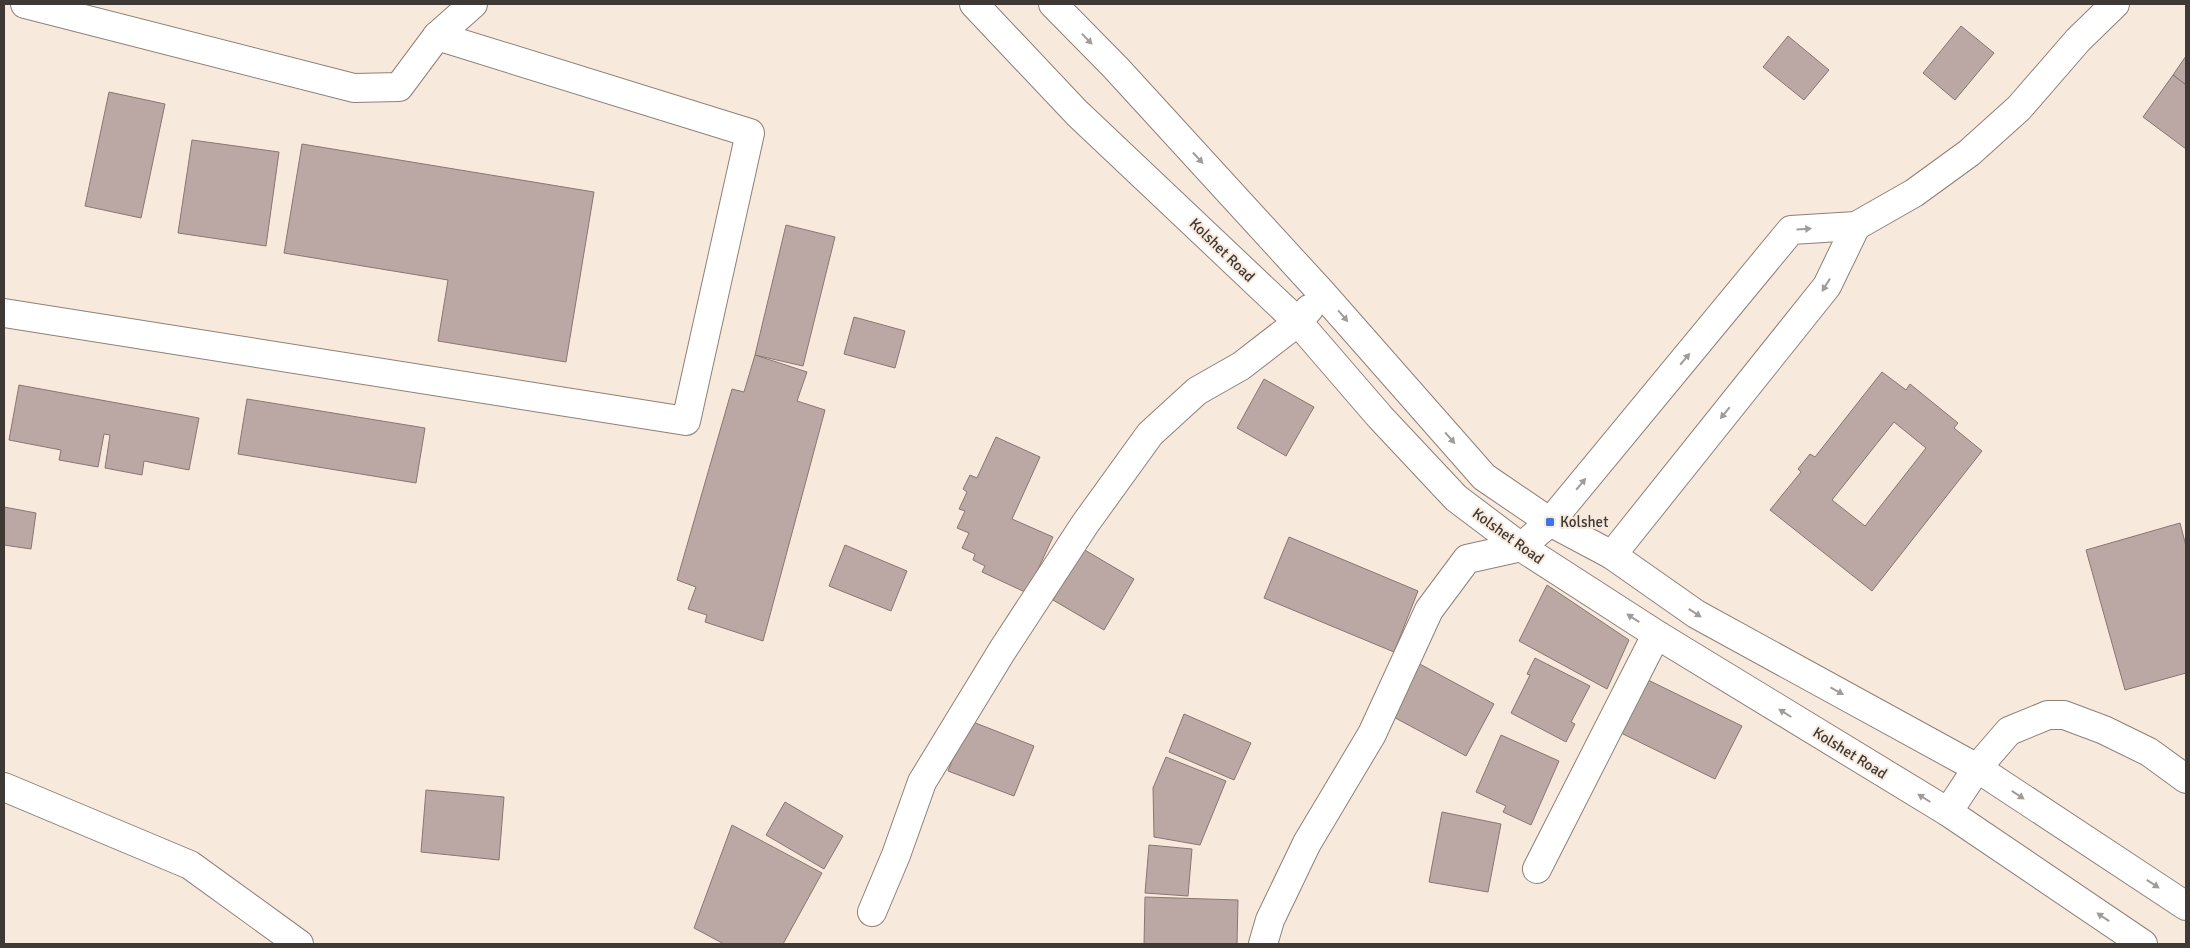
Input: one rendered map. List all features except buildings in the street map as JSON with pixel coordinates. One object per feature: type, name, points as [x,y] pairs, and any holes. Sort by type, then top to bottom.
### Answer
[{"type":"street","points":[[25,4],[354,88],[399,87],[437,36],[473,4]]},
{"type":"street","name":"Kolshet Road","points":[[974,4],[1078,113],[1298,322],[1380,417],[1456,498],[1521,547],[1659,636],[1948,812],[2143,944]]},
{"type":"street","points":[[1053,4],[1116,68],[1322,293],[1484,477],[1550,522],[1612,555],[1696,614],[1977,768],[2186,906]]},
{"type":"street","points":[[2078,40],[2085,4]]},
{"type":"street","points":[[1263,944],[1270,920],[1307,843],[1372,734],[1429,610],[1467,559],[1521,547],[1550,522],[1791,230],[1856,226],[1914,193],[1969,153],[2019,108],[2078,40],[2114,4]]},
{"type":"street","points":[[4,313],[686,421],[750,133],[437,36]]},
{"type":"street","points":[[1612,555],[1827,286],[1856,226]]},
{"type":"street","points":[[872,912],[896,856],[922,782],[1002,651],[1086,524],[1150,434],[1197,391],[1241,366],[1298,322],[1322,293]]},
{"type":"street","points":[[1537,869],[1654,639],[1659,636]]},
{"type":"street","points":[[1948,812],[1977,768],[2009,731],[2048,715],[2064,715],[2104,730],[2149,752],[2186,779]]},
{"type":"street","points":[[4,787],[190,865],[299,944]]},
{"type":"place","name":"Kolshet","points":[[1550,522]]}]
